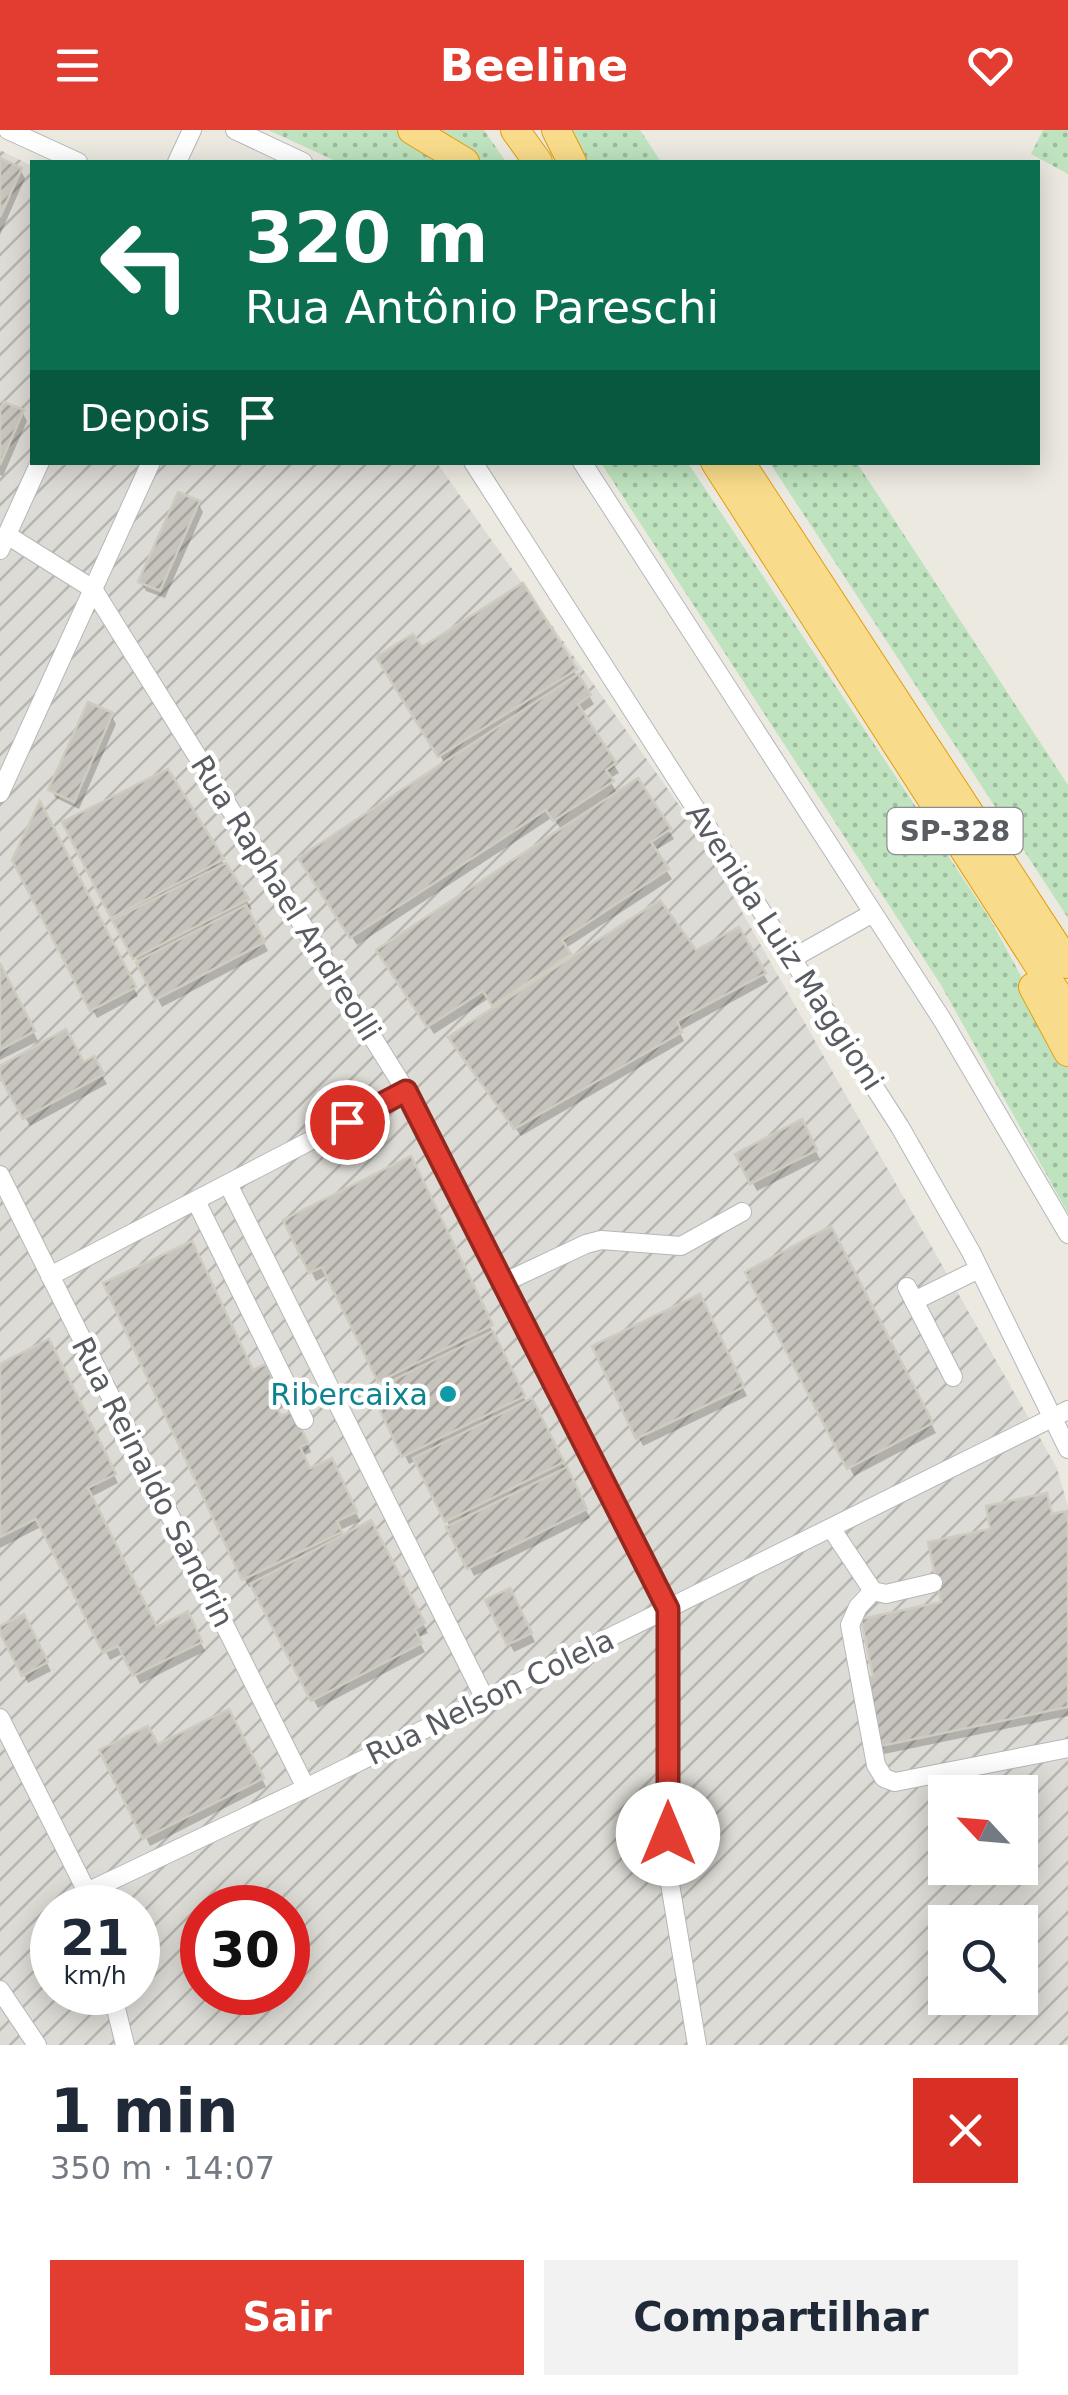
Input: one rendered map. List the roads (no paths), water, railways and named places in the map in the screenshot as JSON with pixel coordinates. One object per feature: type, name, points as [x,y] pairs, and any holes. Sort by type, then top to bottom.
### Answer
[{"type":"highway","points":[[412,130],[462,160]]},
{"type":"highway","points":[[512,130],[527,160]]},
{"type":"highway","points":[[512,130],[536,160]]},
{"type":"highway","points":[[556,130],[571,160]]},
{"type":"highway","points":[[703,465],[838,654]]},
{"type":"highway","name":"SP-328","points":[[717,465],[1068,1011]]},
{"type":"highway","name":"SP-328","points":[[742,465],[1068,964]]},
{"type":"highway","points":[[940,808],[1068,1052]]},
{"type":"highway","points":[[1005,866],[1068,954]]},
{"type":"street","points":[[8,130],[74,160]]},
{"type":"street","points":[[178,160],[192,130]]},
{"type":"street","points":[[235,130],[294,160]]},
{"type":"street","points":[[4,542],[39,465]]},
{"type":"street","points":[[0,793],[150,465]]},
{"type":"street","name":"Avenida Luiz Maggioni","points":[[475,465],[900,1127],[1060,1414],[1068,1449]]},
{"type":"street","points":[[584,465],[943,1021],[1068,1234]]},
{"type":"street","name":"Rua Raphael Andreolli","points":[[4,542],[93,589],[406,1091],[668,1609],[668,1872],[696,2045]]},
{"type":"street","points":[[793,958],[873,913]]},
{"type":"street","points":[[50,1276],[406,1091]]},
{"type":"street","name":"Rua Reinaldo Sandrin","points":[[0,1175],[306,1788]]},
{"type":"street","points":[[228,1184],[484,1699]]},
{"type":"street","points":[[196,1200],[304,1420]]},
{"type":"street","points":[[503,1283],[601,1240],[681,1246],[742,1212]]},
{"type":"street","points":[[953,1378],[910,1294],[979,1269]]},
{"type":"street","name":"Rua Nelson Colela","points":[[118,1885],[1060,1414]]},
{"type":"street","points":[[831,1528],[873,1591],[886,1594],[932,1583]]},
{"type":"street","points":[[873,1591],[858,1607],[850,1625],[876,1764],[884,1778],[895,1782],[1068,1748]]},
{"type":"street","points":[[0,1718],[82,1885]]},
{"type":"street","points":[[0,1990],[37,2045]]},
{"type":"street","points":[[118,2015],[125,2045]]},
{"type":"place","name":"Ribercaixa","points":[[448,1394]]}]
